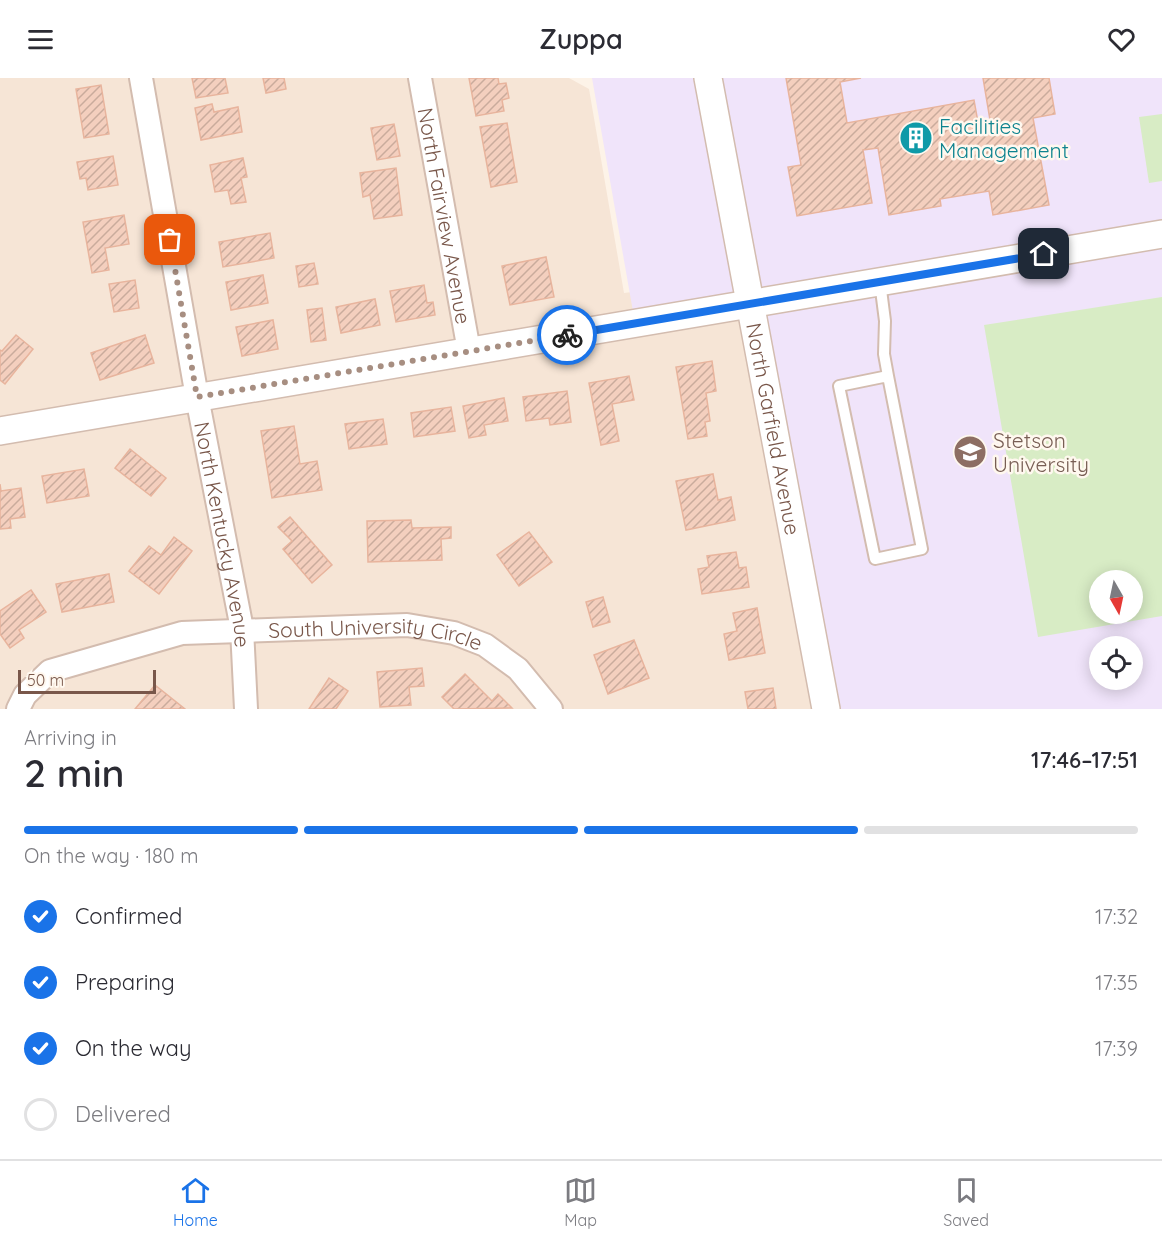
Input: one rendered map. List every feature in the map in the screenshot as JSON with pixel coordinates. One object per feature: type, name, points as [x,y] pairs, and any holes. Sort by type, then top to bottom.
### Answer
[{"type":"street","name":"North Kentucky Avenue","points":[[141,78],[197,397],[242,629],[246,709]]},
{"type":"street","name":"North Fairview Avenue","points":[[420,78],[469,351]]},
{"type":"street","name":"North Garfield Avenue","points":[[708,78],[826,709]]},
{"type":"street","points":[[0,431],[1162,234]]},
{"type":"street","name":"South University Circle","points":[[18,709],[25,695],[50,671],[182,633],[242,629],[407,625],[454,633],[485,645],[518,669],[551,709]]},
{"type":"lane","points":[[880,282],[885,321],[884,354],[922,549],[875,559],[839,386],[888,376]]},
{"type":"shaded area","points":[[0,78],[132,78],[187,388],[0,420]]},
{"type":"shaded area","points":[[151,78],[411,78],[458,342],[205,385]]},
{"type":"shaded area","points":[[430,78],[569,78],[589,89],[624,293],[737,279],[740,294],[477,339]]},
{"type":"shaded area","name":"Stetson University","points":[[592,78],[1162,78],[1162,709],[826,709],[751,304],[635,323]]},
{"type":"shaded area","points":[[744,315],[816,709],[563,709],[523,660],[408,614],[250,618],[209,406]]},
{"type":"shaded area","points":[[190,409],[231,619],[180,623],[47,661],[7,709],[0,709],[0,442]]},
{"type":"shaded area","points":[[407,635],[452,643],[481,655],[512,677],[538,709],[256,709],[252,640]]},
{"type":"shaded area","points":[[233,641],[237,709],[29,709],[32,702],[54,681],[184,644]]},
{"type":"green space","points":[[1162,114],[1162,181],[1149,183],[1139,117]]},
{"type":"green space","points":[[1162,297],[1162,616],[1143,619],[1143,570],[1089,570],[1089,624],[1115,624],[1038,637],[984,325]]},
{"type":"building","points":[[192,78],[225,78],[228,93],[196,98]]},
{"type":"building","points":[[263,78],[284,78],[286,89],[266,93]]},
{"type":"building","points":[[469,78],[498,78],[499,84],[506,83],[509,98],[502,100],[504,111],[476,116]]},
{"type":"building","name":"Facilities Management","points":[[786,78],[861,78],[840,82],[847,123],[974,100],[979,128],[991,126],[983,78],[1049,78],[1055,114],[1033,118],[1049,205],[993,215],[989,191],[940,199],[941,206],[889,215],[878,148],[863,150],[872,203],[797,216],[788,167],[801,165]]},
{"type":"building","points":[[101,85],[109,134],[84,138],[76,89]]},
{"type":"building","points":[[212,104],[214,112],[238,107],[242,132],[201,140],[195,108]]},
{"type":"building","points":[[507,123],[517,182],[491,187],[480,127]]},
{"type":"building","points":[[394,124],[400,156],[377,160],[371,128]]},
{"type":"building","points":[[113,156],[118,185],[88,190],[86,178],[80,179],[77,162]]},
{"type":"building","points":[[243,158],[247,177],[241,178],[246,202],[231,204],[228,190],[215,192],[210,165]]},
{"type":"building","points":[[396,168],[402,215],[374,219],[370,195],[363,197],[360,173]]},
{"type":"building","points":[[124,215],[129,244],[105,248],[109,270],[92,273],[83,222]]},
{"type":"building","points":[[270,233],[274,258],[223,267],[219,242]]},
{"type":"building","points":[[546,257],[554,297],[510,305],[502,266]]},
{"type":"building","points":[[314,263],[318,284],[299,287],[296,266]]},
{"type":"building","points":[[263,275],[268,303],[231,310],[226,282]]},
{"type":"building","points":[[135,280],[139,308],[114,312],[109,284]]},
{"type":"building","points":[[424,285],[427,303],[433,302],[435,315],[396,322],[390,291]]},
{"type":"building","points":[[375,299],[380,325],[341,333],[336,307]]},
{"type":"building","points":[[322,308],[326,340],[311,342],[307,310]]},
{"type":"building","points":[[273,320],[278,349],[242,356],[236,327]]},
{"type":"building","points":[[16,335],[33,349],[5,384],[0,380],[0,350],[2,351]]},
{"type":"building","points":[[145,335],[154,363],[100,380],[91,353]]},
{"type":"building","points":[[712,361],[716,391],[706,393],[710,421],[705,422],[707,436],[688,439],[676,367]]},
{"type":"building","points":[[629,376],[634,400],[612,404],[619,441],[601,445],[589,383]]},
{"type":"building","points":[[567,391],[571,422],[550,425],[549,418],[526,421],[523,397]]},
{"type":"building","points":[[504,398],[508,421],[484,425],[486,435],[469,438],[463,406]]},
{"type":"building","points":[[451,407],[455,431],[414,437],[411,413]]},
{"type":"building","points":[[383,419],[387,444],[349,449],[345,424]]},
{"type":"building","points":[[294,426],[300,464],[317,461],[322,490],[272,498],[261,431]]},
{"type":"building","points":[[130,449],[166,478],[151,496],[115,468]]},
{"type":"building","points":[[84,469],[89,496],[47,503],[42,476]]},
{"type":"building","points":[[713,474],[718,500],[731,497],[735,520],[686,530],[676,481]]},
{"type":"building","points":[[0,484],[1,491],[21,488],[25,517],[10,519],[11,528],[0,529]]},
{"type":"building","points":[[290,517],[332,565],[312,583],[283,549],[292,541],[278,527]]},
{"type":"building","points":[[411,520],[412,528],[451,527],[451,538],[441,539],[442,560],[368,562],[367,521]]},
{"type":"building","points":[[529,532],[552,562],[519,586],[497,555]]},
{"type":"building","points":[[174,537],[192,551],[159,594],[129,571],[149,546],[161,555]]},
{"type":"building","points":[[736,552],[739,568],[746,567],[749,587],[702,594],[698,569],[709,567],[707,556]]},
{"type":"building","points":[[109,574],[114,602],[62,612],[56,584]]},
{"type":"building","points":[[31,590],[46,612],[19,630],[24,638],[10,648],[0,634],[0,611]]},
{"type":"building","points":[[603,597],[610,622],[593,627],[586,602]]},
{"type":"building","points":[[757,608],[765,653],[729,660],[724,634],[737,631],[733,613]]},
{"type":"building","points":[[634,640],[649,678],[608,694],[594,655]]},
{"type":"building","points":[[422,668],[424,686],[409,687],[411,705],[380,707],[377,672]]},
{"type":"building","points":[[465,674],[492,701],[498,694],[512,708],[454,709],[442,697]]},
{"type":"building","points":[[329,678],[348,691],[336,709],[309,709]]},
{"type":"building","points":[[155,685],[185,709],[135,709]]},
{"type":"building","points":[[773,688],[776,709],[748,709],[745,692]]},
{"type":"way so far","points":[[170,240],[197,397],[567,335]]},
{"type":"place","name":"Facilities Management","points":[[916,138]]},
{"type":"place","name":"Stetson University","points":[[970,452]]},
{"type":"route","points":[[567,335],[1044,254]]}]
